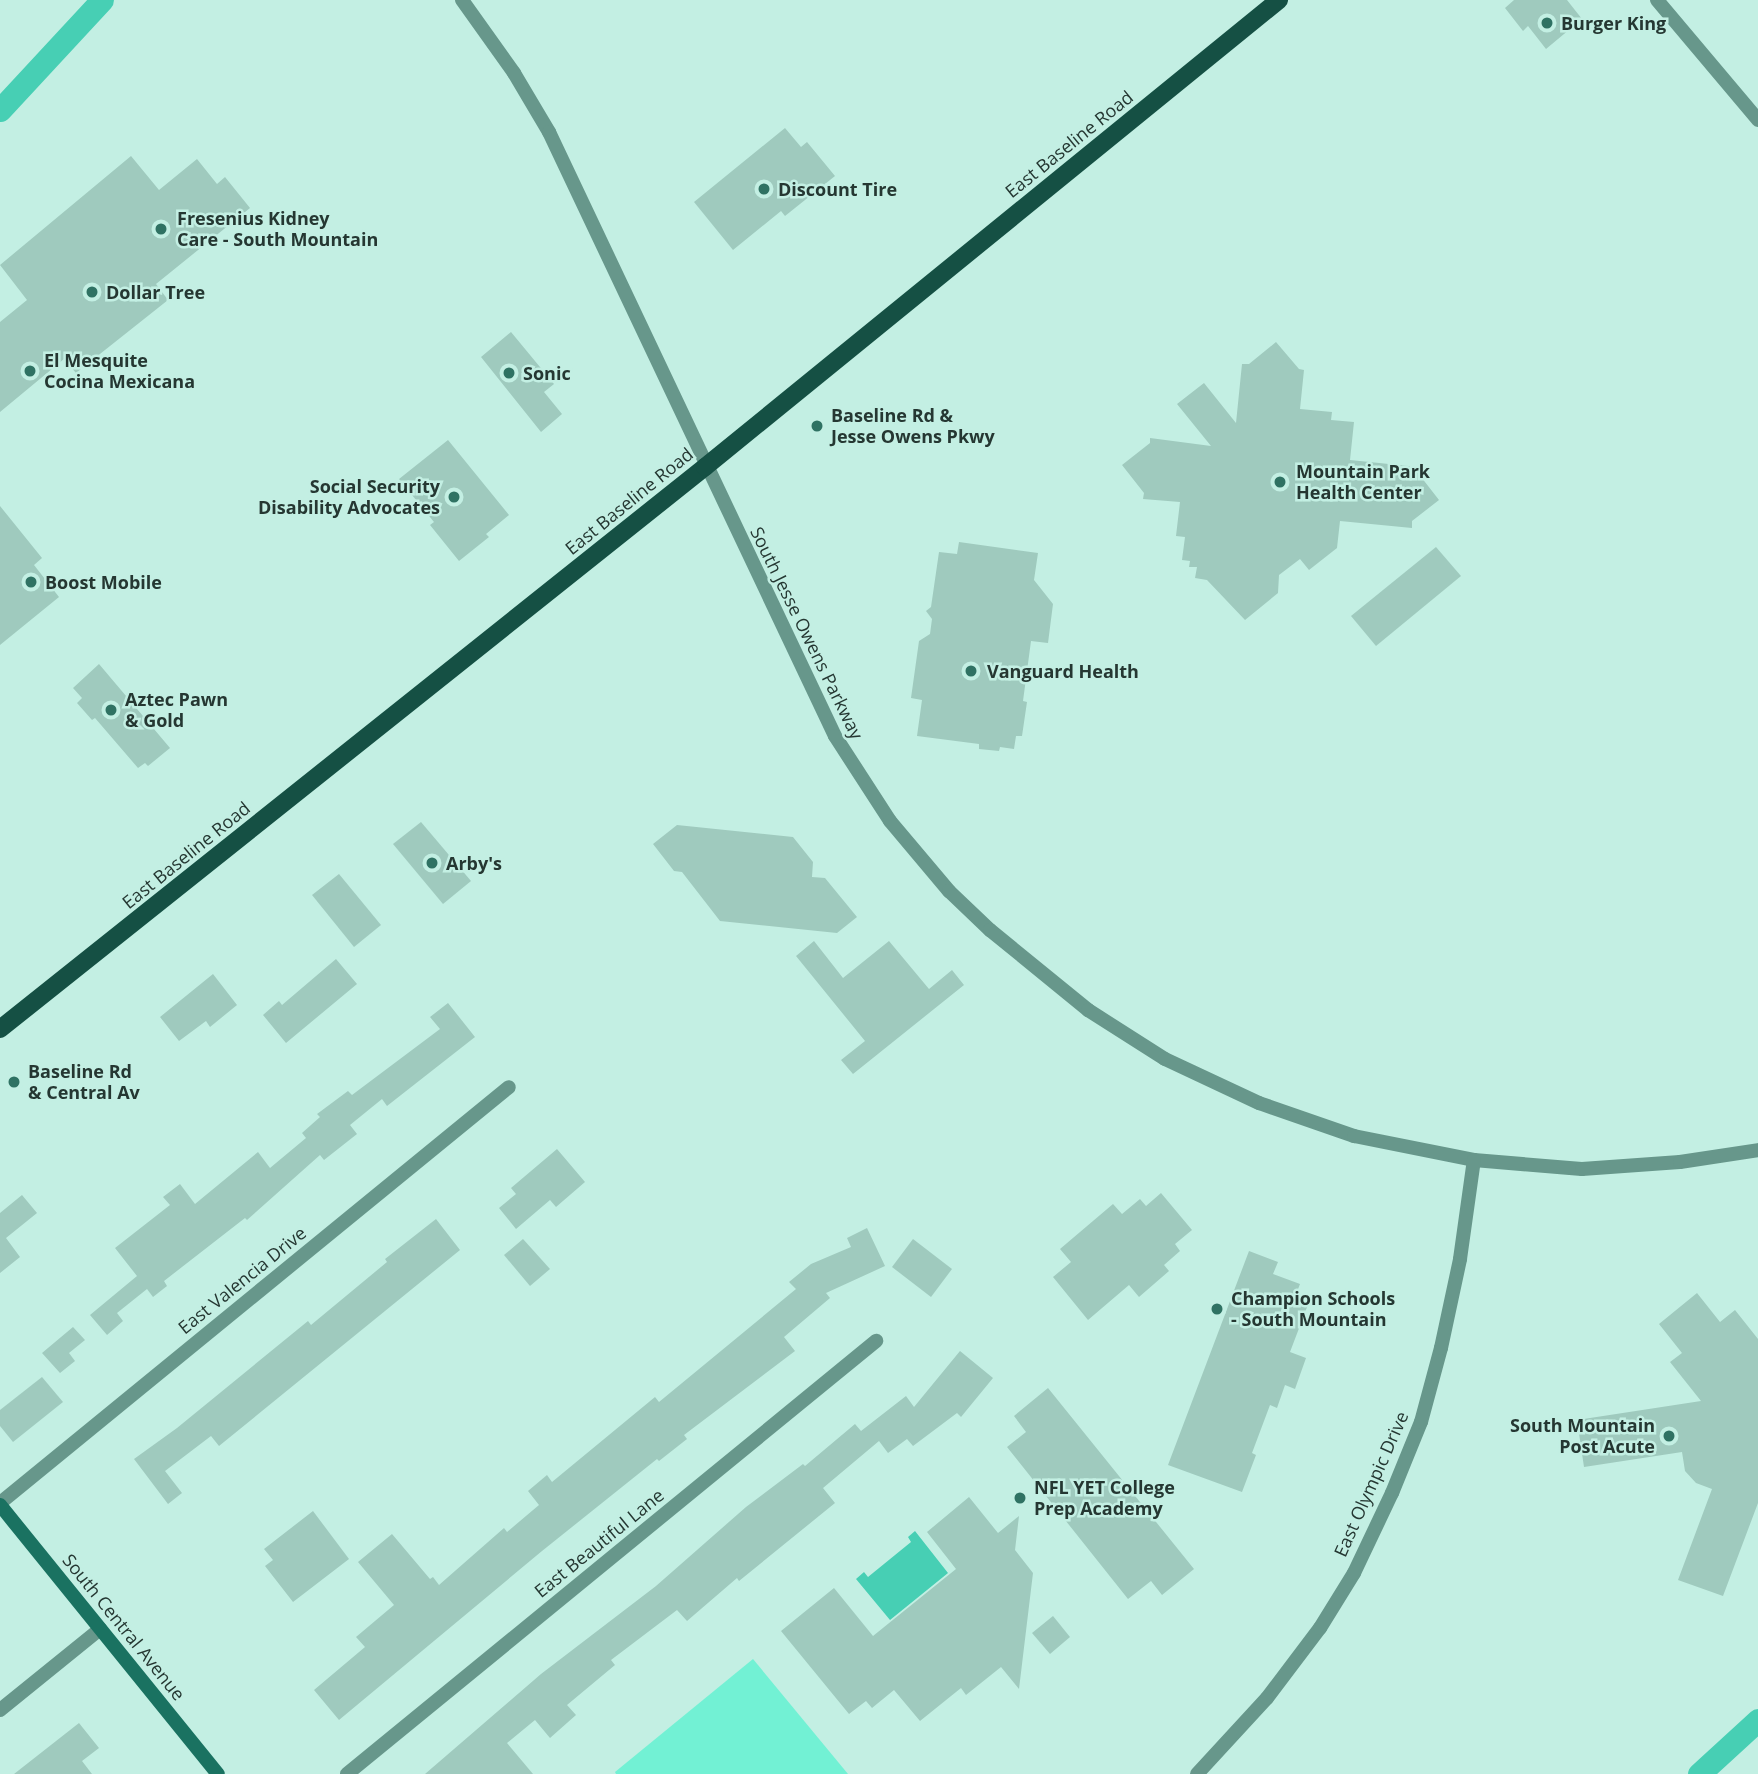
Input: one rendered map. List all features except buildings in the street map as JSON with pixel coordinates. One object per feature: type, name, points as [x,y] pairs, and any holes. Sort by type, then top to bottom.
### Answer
[{"type":"main road","name":"East Baseline Road","points":[[0,1029],[705,467],[1279,0]]},
{"type":"main road","name":"South Central Avenue","points":[[0,1504],[218,1774]]},
{"type":"street","name":"South Jesse Owens Parkway","points":[[462,0],[514,73],[549,132],[820,709],[856,772],[924,863],[990,930],[1061,989],[1117,1030],[1205,1080],[1290,1115],[1354,1136],[1474,1160],[1582,1169],[1631,1167],[1758,1150]]},
{"type":"street","points":[[1657,0],[1758,120]]},
{"type":"street","name":"East Valencia Drive","points":[[0,1504],[509,1087]]},
{"type":"street","name":"East Olympic Drive","points":[[1196,1774],[1266,1698],[1320,1628],[1354,1573],[1392,1493],[1421,1422],[1441,1348],[1460,1259],[1474,1160]]},
{"type":"street","name":"East Beautiful Lane","points":[[347,1774],[876,1341]]},
{"type":"street","points":[[0,1710],[100,1629]]},
{"type":"shaded area","points":[[915,1531],[948,1573],[890,1620],[856,1579],[864,1572],[868,1577],[911,1542],[908,1537]]},
{"type":"shaded area","points":[[753,1659],[848,1774],[616,1774],[615,1772]]},
{"type":"waterway","points":[[0,110],[102,0]]},
{"type":"waterway","points":[[1699,1774],[1758,1720]]},
{"type":"place","name":"Burger King","points":[[1547,23]]},
{"type":"place","name":"Discount Tire","points":[[764,189]]},
{"type":"place","name":"Fresenius Kidney Care - South Mountain","points":[[161,229]]},
{"type":"place","name":"Dollar Tree","points":[[92,292]]},
{"type":"place","name":"El Mesquite Cocina Mexicana","points":[[30,371]]},
{"type":"place","name":"Sonic","points":[[509,373]]},
{"type":"place","name":"Baseline Rd & Jesse Owens Pkwy","points":[[817,426]]},
{"type":"place","name":"Mountain Park Health Center","points":[[1280,482]]},
{"type":"place","name":"Social Security Disability Advocates","points":[[454,497]]},
{"type":"place","name":"Boost Mobile","points":[[31,582]]},
{"type":"place","name":"Vanguard Health","points":[[971,671]]},
{"type":"place","name":"Aztec Pawn & Gold","points":[[111,710]]},
{"type":"place","name":"Arby's","points":[[432,863]]},
{"type":"place","name":"Baseline Rd & Central Av","points":[[14,1082]]},
{"type":"place","name":"Champion Schools - South Mountain","points":[[1217,1309]]},
{"type":"place","name":"South Mountain Post Acute","points":[[1669,1436]]},
{"type":"place","name":"NFL YET College Prep Academy","points":[[1020,1498]]}]
